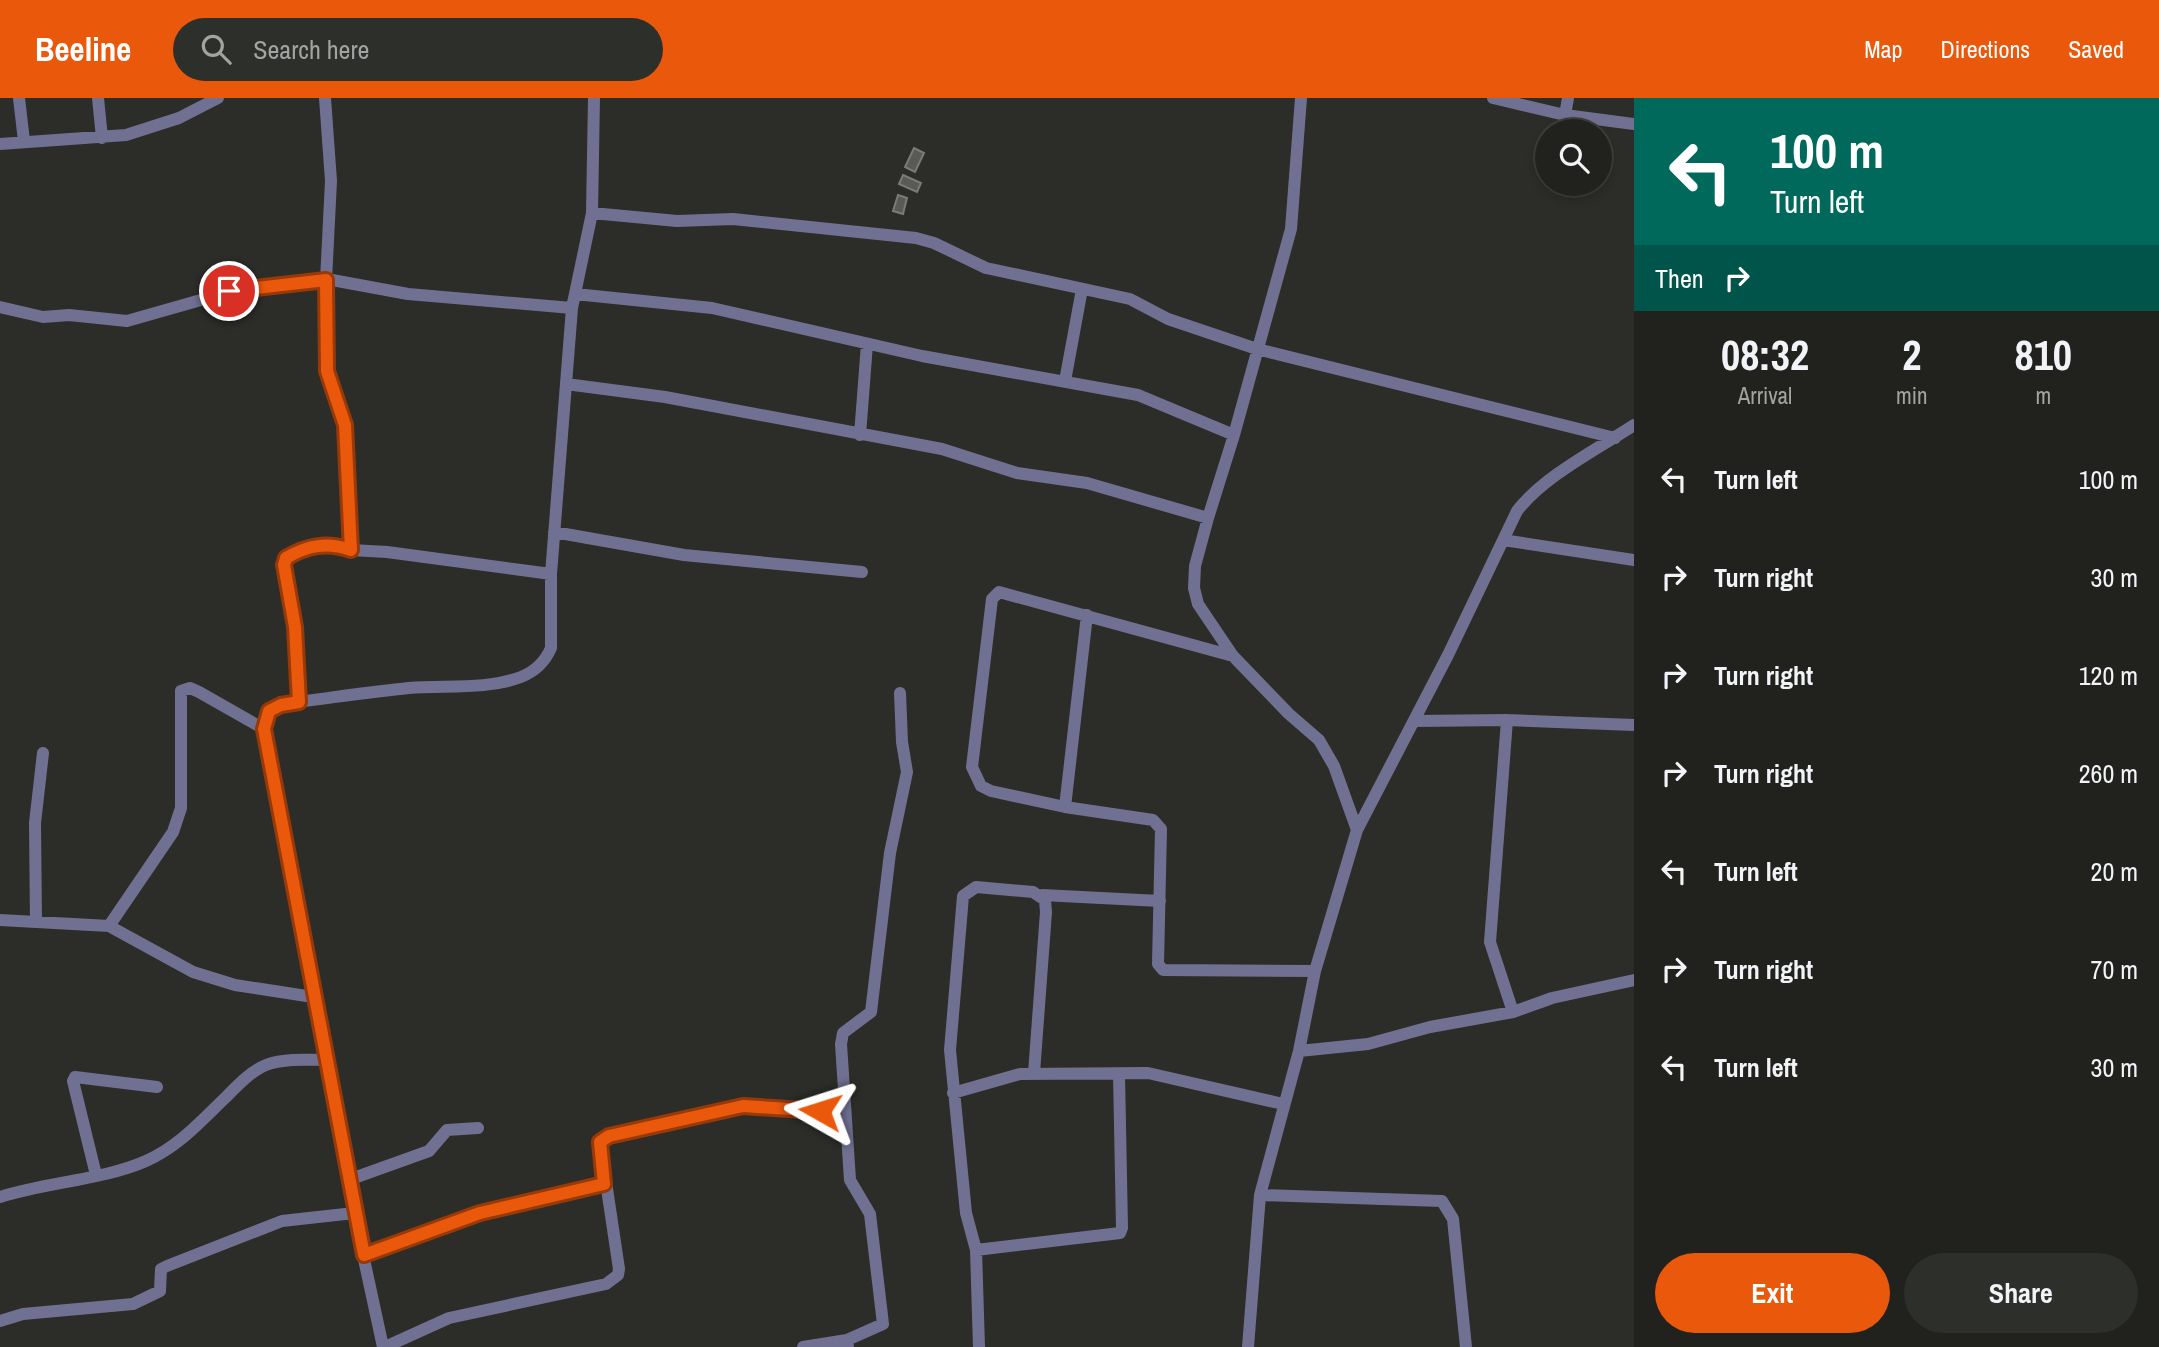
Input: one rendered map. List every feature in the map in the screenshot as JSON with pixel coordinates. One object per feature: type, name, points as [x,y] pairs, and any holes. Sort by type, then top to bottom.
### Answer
[{"type":"street","points":[[19,98],[24,141]]},
{"type":"street","points":[[98,98],[102,138]]},
{"type":"street","points":[[0,144],[102,138],[154,127],[218,98]]},
{"type":"street","points":[[325,98],[331,181],[326,280],[327,371],[345,425],[351,550]]},
{"type":"street","points":[[594,98],[592,213],[572,308],[551,574],[551,648],[538,668],[521,677],[487,686],[400,689],[281,705],[269,711],[264,729],[290,858],[313,997],[351,1179],[354,1213],[384,1347],[449,1318],[606,1284],[614,1279],[620,1269],[604,1184],[600,1142],[609,1136],[743,1106],[844,1111]]},
{"type":"street","points":[[1301,98],[1291,229],[1195,566],[1194,588],[1198,604],[1233,656],[1289,714],[1319,740],[1334,766],[1357,830]]},
{"type":"street","points":[[1493,98],[1565,115],[1634,124]]},
{"type":"street","points":[[1565,115],[1568,98]]},
{"type":"street","points":[[592,213],[677,221],[733,219],[916,238],[986,268],[1130,299],[1168,319],[1257,349],[1615,438]]},
{"type":"street","points":[[0,307],[43,317],[69,315],[127,321],[243,288],[326,280],[355,282],[408,294],[572,308]]},
{"type":"street","points":[[1065,381],[1082,289]]},
{"type":"street","points":[[575,294],[712,308],[867,344],[1138,395],[1234,435]]},
{"type":"street","points":[[859,435],[867,344]]},
{"type":"street","points":[[566,384],[665,397],[942,449],[1017,473],[1087,483],[1208,518]]},
{"type":"street","points":[[1248,1347],[1259,1195],[1299,1051],[1315,971],[1357,830],[1415,721],[1517,511],[1528,496],[1634,425]]},
{"type":"street","points":[[554,531],[684,555],[785,562],[862,572]]},
{"type":"street","points":[[1503,540],[1634,560]]},
{"type":"street","points":[[299,702],[295,627],[284,565],[286,558],[315,545],[333,544],[351,550],[387,552],[551,574]]},
{"type":"street","points":[[1233,656],[1004,591],[995,595],[972,766],[981,786],[1065,807],[1153,820],[1158,823],[1161,829],[1158,964],[1163,970],[1315,971]]},
{"type":"street","points":[[1065,807],[1087,615]]},
{"type":"street","points":[[110,926],[173,832],[181,808],[181,691],[190,688],[199,692],[264,729]]},
{"type":"street","points":[[803,1347],[847,1343],[880,1327],[883,1316],[870,1214],[850,1180],[841,1044],[843,1033],[871,1012],[890,853],[908,772],[902,742],[900,693]]},
{"type":"street","points":[[1415,721],[1507,720],[1634,725]]},
{"type":"street","points":[[1507,720],[1490,942],[1513,1012]]},
{"type":"street","points":[[36,922],[35,822],[43,753]]},
{"type":"street","points":[[979,1347],[976,1250],[966,1213],[953,1093],[950,1029],[963,896],[976,887],[1042,895],[1160,901]]},
{"type":"street","points":[[1034,1073],[1046,912],[1042,895]]},
{"type":"street","points":[[0,920],[110,926],[192,972],[235,985],[313,997]]},
{"type":"street","points":[[1299,1051],[1350,1048],[1430,1027],[1513,1012],[1552,998],[1634,980]]},
{"type":"street","points":[[0,1197],[39,1185],[96,1175],[143,1162],[186,1136],[240,1083],[264,1066],[278,1061],[325,1059]]},
{"type":"street","points":[[953,1093],[1034,1073],[1119,1074],[1169,1077],[1283,1104]]},
{"type":"street","points":[[976,1250],[1120,1233],[1119,1074]]},
{"type":"street","points":[[96,1175],[73,1081],[75,1077],[157,1087]]},
{"type":"street","points":[[351,1179],[429,1152],[447,1130],[478,1128]]},
{"type":"street","points":[[364,1255],[480,1213],[604,1184]]},
{"type":"street","points":[[1259,1195],[1442,1201],[1453,1219],[1466,1347]]},
{"type":"street","points":[[0,1321],[23,1314],[133,1304],[160,1291],[162,1269],[167,1266],[282,1221],[354,1213]]},
{"type":"building","points":[[914,148],[924,153],[915,172],[905,167]]},
{"type":"building","points":[[903,175],[921,183],[917,192],[899,184]]},
{"type":"building","points":[[898,195],[907,198],[903,214],[893,211]]},
{"type":"route","points":[[229,291],[326,280],[327,371],[330,388],[345,425],[351,550],[333,544],[315,545],[286,558],[286,581],[295,627],[299,702],[281,705],[269,711],[264,729],[364,1255],[480,1213],[604,1184],[600,1142],[609,1136],[743,1106],[820,1111]]}]
